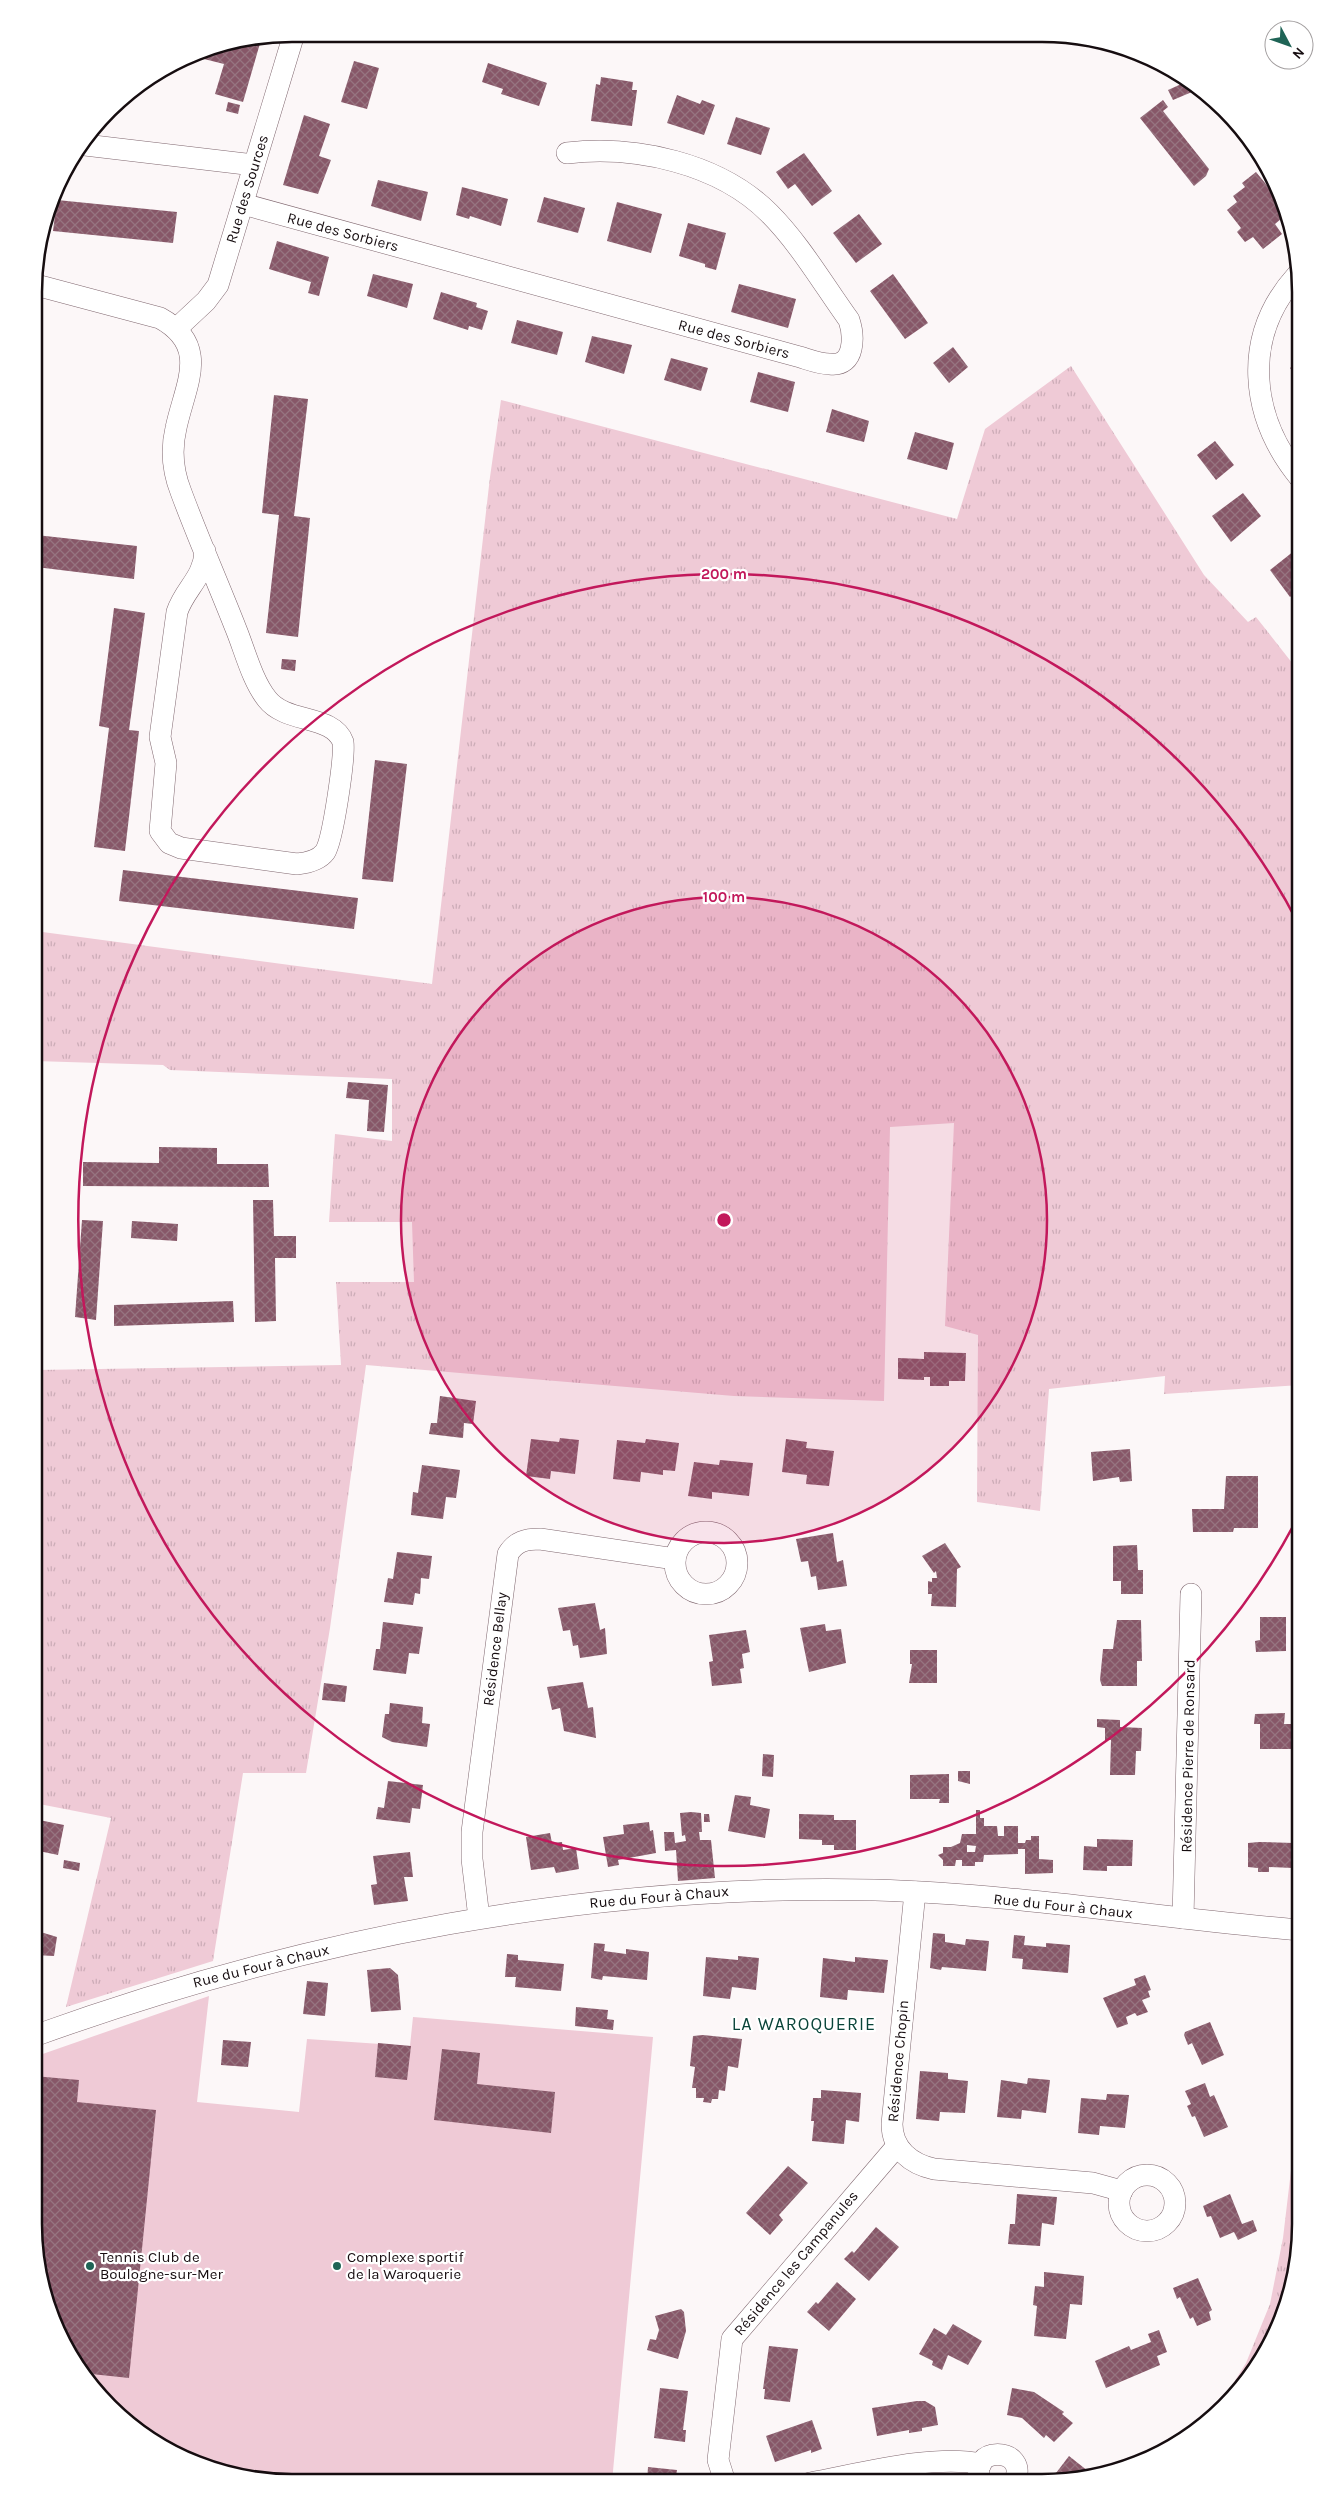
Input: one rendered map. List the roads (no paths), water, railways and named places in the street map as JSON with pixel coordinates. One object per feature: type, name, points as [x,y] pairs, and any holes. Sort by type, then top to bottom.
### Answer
[{"type":"street","name":"Rue des Sources","points":[[176,328],[213,294],[243,204],[292,42]]},
{"type":"street","points":[[90,146],[254,165]]},
{"type":"street","name":"Rue des Sorbiers","points":[[243,204],[815,361],[839,364],[849,354],[854,336],[849,320],[778,222],[746,193],[706,172],[664,159],[603,150],[567,153]]},
{"type":"street","points":[[1291,283],[1281,297],[1266,330],[1258,367],[1258,381],[1261,405],[1269,429],[1292,467]]},
{"type":"street","points":[[42,287],[149,314],[176,328],[186,342],[192,359],[190,381],[176,428],[174,462],[180,490],[267,700],[288,715],[329,726],[340,735],[343,742],[330,838],[324,853],[310,862],[297,864],[181,848],[169,843],[160,831],[166,763],[159,742],[177,612],[184,596],[203,570],[205,551]]},
{"type":"street","name":"Résidence Bellay","points":[[479,1918],[472,1859],[472,1832],[508,1554],[511,1548],[524,1540],[540,1539],[675,1559]]},
{"type":"street","name":"Résidence Pierre de Ronsard","points":[[1184,1918],[1191,1594]]},
{"type":"street","name":"Rue du Four à Chaux","points":[[42,2033],[206,1979],[388,1936],[479,1918],[593,1902],[687,1894],[798,1890],[960,1894],[1292,1929]]},
{"type":"street","name":"Résidence Chopin","points":[[897,2146],[892,2124],[914,1892]]},
{"type":"street","points":[[897,2146],[912,2161],[926,2167],[1093,2183],[1122,2191]]},
{"type":"street","name":"Résidence les Campanules","points":[[722,2474],[718,2460],[732,2339],[897,2146]]},
{"type":"street","points":[[863,2474],[940,2461],[966,2461],[981,2474],[990,2455],[1006,2456],[1016,2468],[1015,2474]]},
{"type":"place","name":"Tennis Club de Boulogne-sur-Mer","points":[[90,2266]]},
{"type":"place","name":"Complexe sportif de la Waroquerie","points":[[337,2266]]},
{"type":"district","name":"LA WAROQUERIE","points":[[804,2024]]}]
